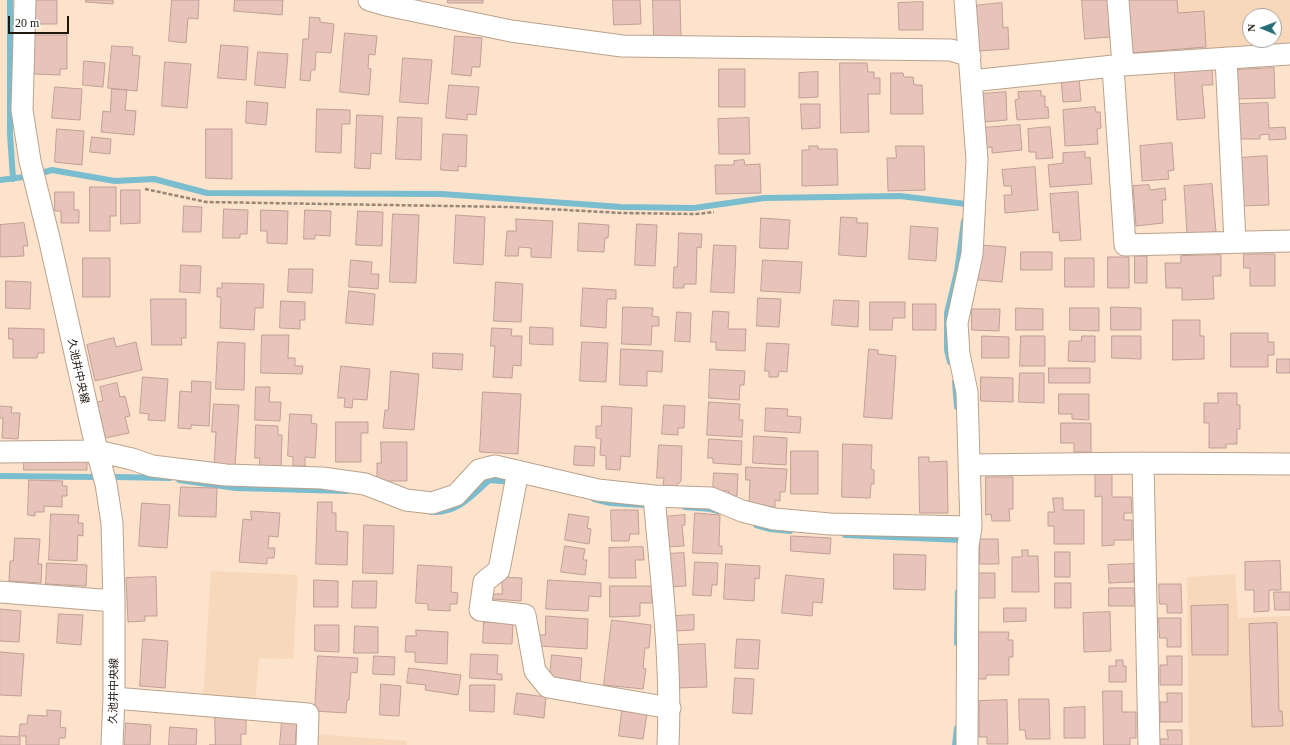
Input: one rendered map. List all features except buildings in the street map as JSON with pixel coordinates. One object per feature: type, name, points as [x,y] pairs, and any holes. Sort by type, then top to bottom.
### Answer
[{"type":"street","name":"久池井中央線","points":[[25,0],[22,110],[29,154],[96,451],[106,484],[112,523],[114,601],[114,698],[112,745]]},
{"type":"street","points":[[369,0],[386,6],[511,31],[622,46],[961,53]]},
{"type":"street","points":[[965,0],[961,53],[971,80],[977,160],[972,254],[957,323],[959,354],[967,392],[970,465],[961,527],[968,546],[967,745]]},
{"type":"street","points":[[1118,0],[1118,66],[1125,245],[1290,241]]},
{"type":"street","points":[[971,80],[1118,66],[1290,54]]},
{"type":"street","points":[[1226,58],[1235,242]]},
{"type":"street","points":[[0,452],[96,451],[132,459],[152,466],[226,475],[322,478],[365,484],[406,500],[432,503],[456,494],[479,470],[494,466],[516,479],[598,490],[655,504],[711,498],[742,511],[774,519],[830,524],[961,527]]},
{"type":"street","points":[[970,465],[1143,463],[1290,464]]},
{"type":"street","points":[[1143,463],[1149,745]]},
{"type":"street","points":[[516,479],[499,570],[484,582],[480,610],[525,615],[535,671],[548,687],[670,708]]},
{"type":"street","points":[[655,504],[666,619],[670,708],[668,745]]},
{"type":"street","points":[[0,592],[114,601]]},
{"type":"street","points":[[114,698],[308,714],[307,745]]},
{"type":"path","points":[[145,189],[206,202],[510,207],[622,213],[696,214],[714,212]]},
{"type":"shaded area","points":[[1122,0],[1290,0],[1290,45],[1282,46],[1282,8],[1242,8],[1242,48],[1255,48],[1126,59]]},
{"type":"shaded area","points":[[211,571],[298,575],[293,659],[259,658],[255,701],[203,697]]},
{"type":"shaded area","points":[[1235,574],[1238,618],[1290,616],[1290,745],[1189,745],[1187,577]]},
{"type":"shaded area","points":[[315,734],[407,741],[407,745],[314,745]]},
{"type":"waterway","points":[[10,0],[10,134],[13,179]]},
{"type":"waterway","points":[[45,172],[52,170],[115,181],[154,179],[207,193],[442,194],[621,207],[694,208],[764,198],[900,196],[966,204]]},
{"type":"waterway","points":[[0,180],[24,177]]},
{"type":"waterway","points":[[950,362],[947,350],[947,313],[957,272],[964,221]]},
{"type":"waterway","points":[[955,382],[957,407]]},
{"type":"waterway","points":[[0,476],[92,477]]},
{"type":"waterway","points":[[116,477],[170,478]]},
{"type":"waterway","points":[[179,480],[236,488],[347,491]]},
{"type":"waterway","points":[[431,512],[440,512],[456,507],[470,498],[489,480],[513,482]]},
{"type":"waterway","points":[[594,499],[610,503],[644,505]]},
{"type":"waterway","points":[[685,507],[718,511]]},
{"type":"waterway","points":[[756,525],[770,529],[790,531]]},
{"type":"waterway","points":[[845,535],[961,540]]},
{"type":"waterway","points":[[957,643],[958,592]]},
{"type":"waterway","points":[[955,745],[957,728]]}]
